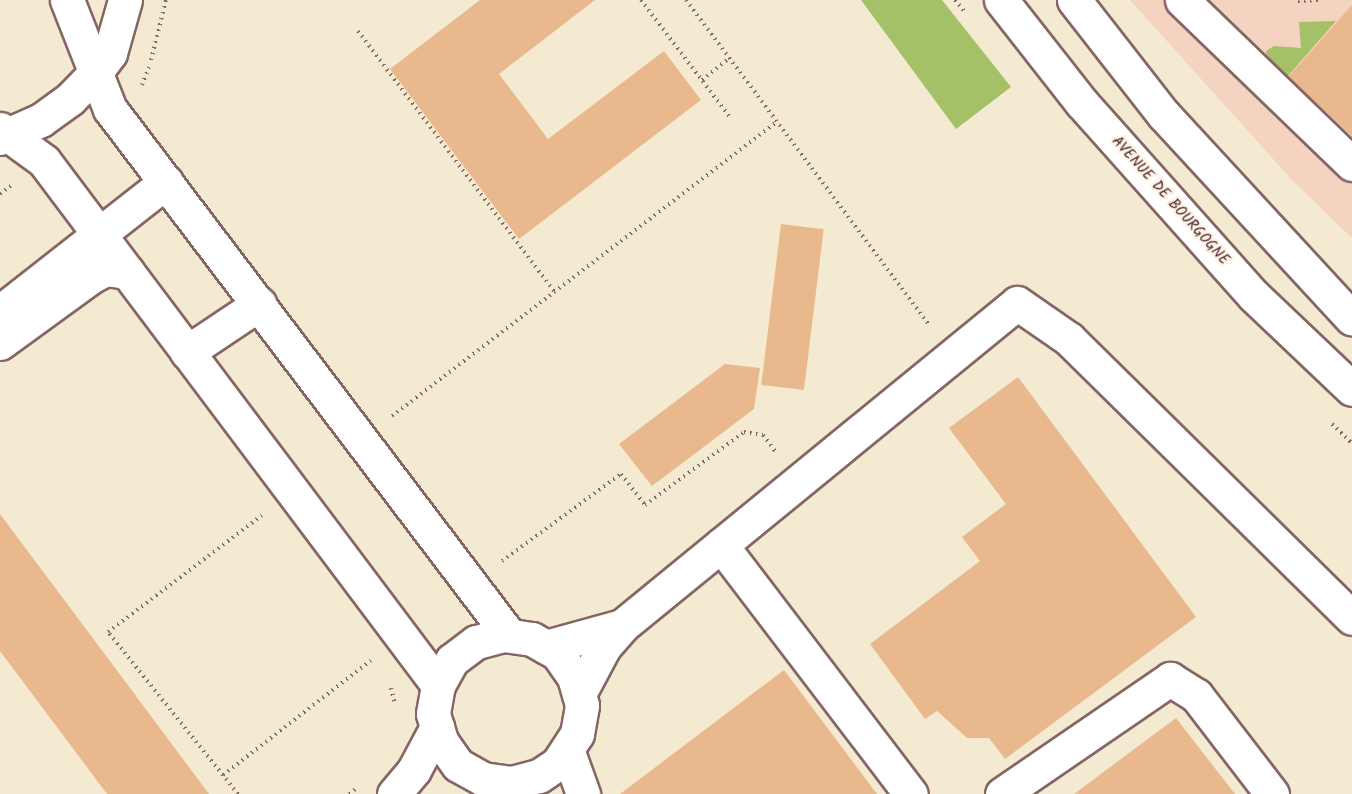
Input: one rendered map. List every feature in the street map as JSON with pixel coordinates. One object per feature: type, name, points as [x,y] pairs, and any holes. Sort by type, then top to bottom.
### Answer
[{"type":"main road","points":[[67,0],[110,109],[509,636]]},
{"type":"main road","points":[[125,0],[110,53],[95,73],[70,99],[3,134],[44,161],[438,685]]},
{"type":"main road","name":"AVENUE DE BOURGOGNE","points":[[1001,0],[1081,102],[1254,296],[1352,389]]},
{"type":"main road","points":[[1074,0],[1164,115],[1352,319]]},
{"type":"main road","points":[[1182,0],[1352,164]]},
{"type":"main road","points":[[0,312],[100,236],[166,182]]},
{"type":"main road","points":[[0,343],[92,276],[106,269],[128,272]]},
{"type":"main road","points":[[579,694],[604,647],[622,626],[1017,303],[1069,339],[1352,618]]},
{"type":"main road","points":[[187,352],[259,304]]},
{"type":"main road","points":[[721,545],[911,794]]},
{"type":"main road","points":[[546,647],[622,626]]},
{"type":"main road","points":[[509,636],[532,639],[546,647],[556,653],[574,677],[582,705],[578,734],[556,762],[512,783],[483,779],[458,765],[441,741],[433,714],[438,685],[452,660],[476,642],[509,636]]},
{"type":"main road","points":[[1002,794],[1170,679],[1196,695],[1272,794]]},
{"type":"main road","points":[[394,794],[414,770],[437,727]]},
{"type":"main road","points":[[556,762],[578,794]]},
{"type":"main road","points":[[556,762],[583,794]]},
{"type":"main road","points":[[394,794],[467,770]]},
{"type":"path","points":[[641,0],[729,116]]},
{"type":"path","points":[[686,0],[952,356]]},
{"type":"path","points":[[1298,1],[1320,0]]},
{"type":"path","points":[[358,32],[554,291]]},
{"type":"path","points":[[702,80],[729,58]]},
{"type":"path","points":[[143,85],[149,94]]},
{"type":"path","points":[[360,440],[778,121]]},
{"type":"path","points":[[0,194],[9,187],[15,191]]},
{"type":"path","points":[[384,407],[398,426]]},
{"type":"path","points":[[498,563],[621,474],[645,505],[744,432],[763,435],[782,460]]},
{"type":"path","points":[[238,794],[108,632],[292,491]]},
{"type":"path","points":[[254,506],[268,524]]},
{"type":"path","points":[[494,558],[503,569]]},
{"type":"path","points":[[367,655],[376,667]]},
{"type":"path","points":[[223,775],[371,660]]},
{"type":"path","points":[[387,682],[395,711]]},
{"type":"path","points":[[349,794],[363,783]]},
{"type":"shaded area","points":[[1130,0],[1352,0],[1352,238],[1292,180]]},
{"type":"green space","points":[[861,0],[942,0],[1011,87],[956,129]]},
{"type":"green space","points":[[1336,21],[1287,77],[1267,60],[1266,51],[1274,46],[1301,48],[1299,22]]},
{"type":"building","points":[[480,0],[595,0],[499,74],[548,139],[664,51],[701,100],[519,239],[390,69]]},
{"type":"building","points":[[1352,5],[1352,136],[1288,77]]},
{"type":"building","points":[[781,224],[824,229],[804,390],[761,385]]},
{"type":"building","points":[[725,364],[760,368],[754,409],[652,486],[619,444]]},
{"type":"building","points":[[1018,377],[1196,617],[1005,759],[989,738],[967,738],[937,711],[925,719],[870,644],[980,561],[962,537],[1006,504],[949,428]]},
{"type":"building","points":[[0,514],[209,794],[107,794],[0,651]]},
{"type":"building","points":[[784,670],[877,794],[620,794]]},
{"type":"building","points":[[1176,718],[1235,794],[1074,794]]}]
